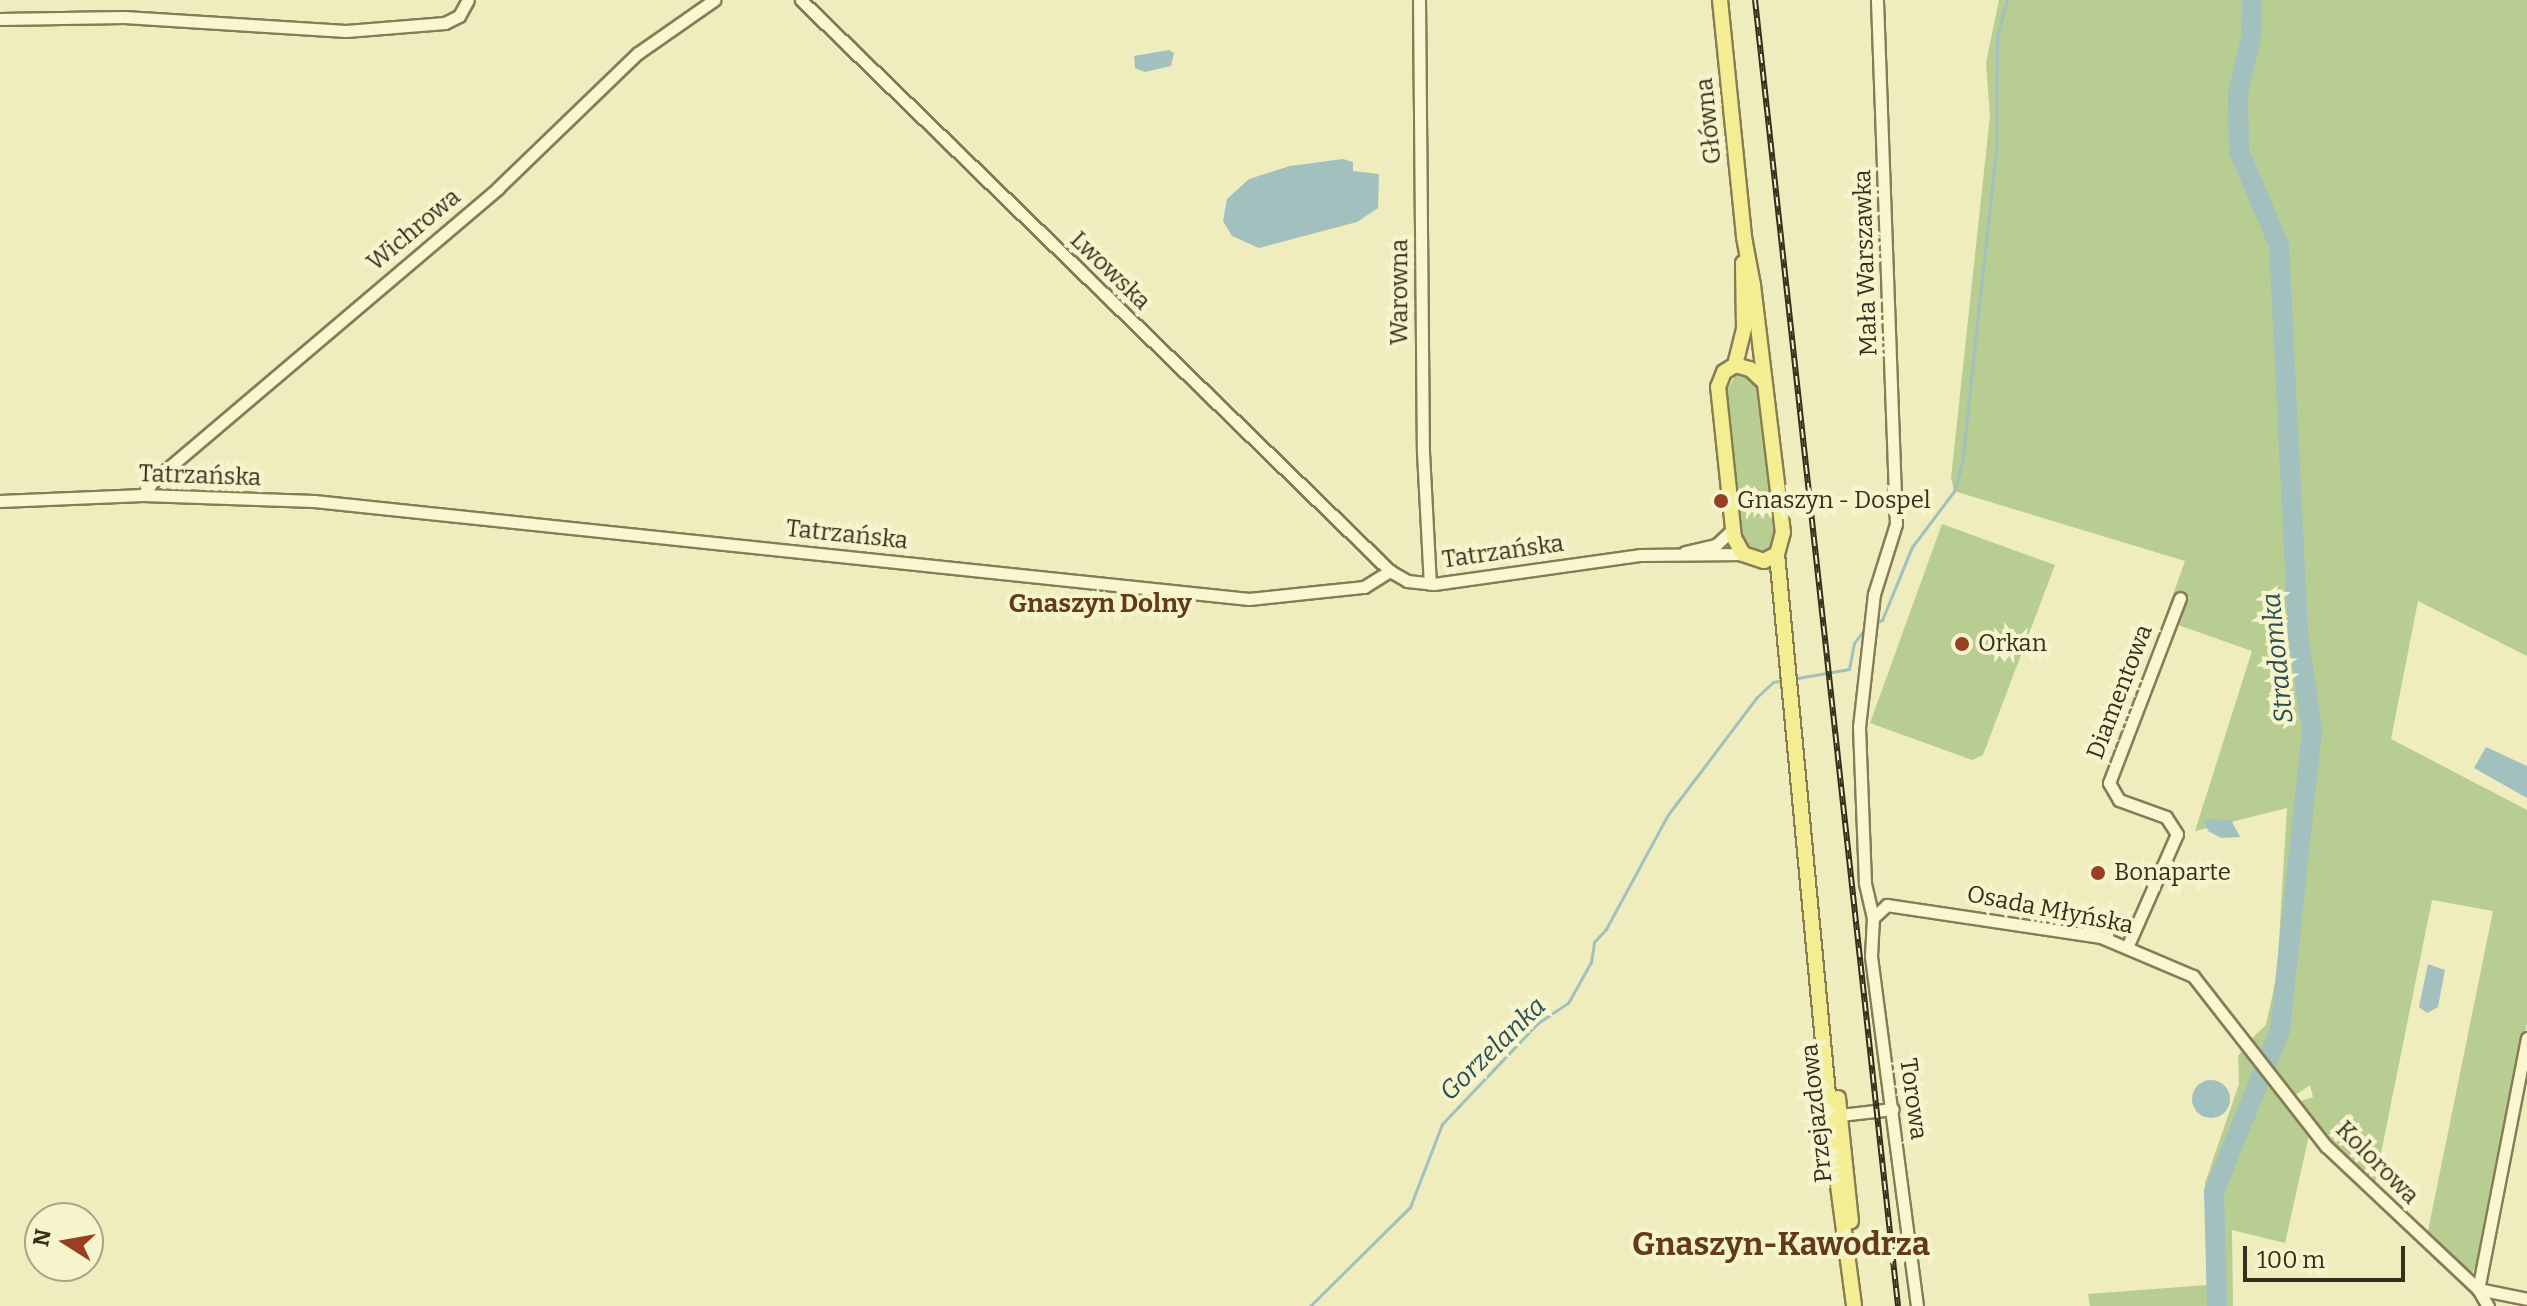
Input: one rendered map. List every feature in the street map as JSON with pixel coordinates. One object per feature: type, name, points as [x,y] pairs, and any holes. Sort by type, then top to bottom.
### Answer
[{"type":"main road","name":"Główna","points":[[1720,0],[1744,237],[1783,532],[1777,554]]},
{"type":"main road","name":"Główna","points":[[1743,554],[1733,529],[1718,387],[1724,372],[1735,365],[1744,328],[1744,237]]},
{"type":"main road","points":[[1735,365],[1764,382]]},
{"type":"main road","points":[[1743,554],[1758,561],[1777,554]]},
{"type":"main road","name":"Przejazdowa","points":[[1777,554],[1814,915],[1833,1148],[1855,1306]]},
{"type":"main road","name":"Przejazdowa","points":[[1758,561],[1787,651]]},
{"type":"main road","name":"Przejazdowa","points":[[1814,915],[1840,1115],[1855,1306]]},
{"type":"street","points":[[0,19],[124,17],[318,32],[445,23],[459,16],[468,0]]},
{"type":"street","name":"Wichrowa","points":[[143,495],[153,481],[498,188],[638,53],[714,0]]},
{"type":"street","name":"Lwowska","points":[[801,0],[1390,571]]},
{"type":"street","name":"Warowna","points":[[1419,0],[1423,452],[1430,584]]},
{"type":"street","name":"Mała Warszawka","points":[[1877,0],[1896,524]]},
{"type":"street","name":"Tatrzańska","points":[[0,501],[143,495],[314,501],[1249,599],[1364,587],[1390,571],[1407,581],[1430,584],[1681,554],[1743,554]]},
{"type":"street","name":"Torowa","points":[[1896,524],[1878,573],[1859,727],[1865,883],[1873,918],[1875,996],[1893,1109],[1917,1306]]},
{"type":"street","name":"Tatrzańska","points":[[1681,554],[1716,545],[1733,529]]},
{"type":"street","name":"Diamentowa","points":[[2128,945],[2177,834],[2166,817],[2119,800],[2109,783],[2180,598]]},
{"type":"street","name":"Osada Młyńska","points":[[1873,918],[1887,905],[2128,945],[2193,976],[2273,1080]]},
{"type":"street","points":[[2527,1038],[2478,1289],[2527,1299]]},
{"type":"street","name":"Kolorowa","points":[[2273,1080],[2360,1181],[2478,1289],[2488,1306]]},
{"type":"street","points":[[1840,1115],[1893,1109]]},
{"type":"green space","points":[[1999,0],[2527,0],[2527,656],[2418,601],[2391,739],[2527,810],[2527,1022],[2485,1250],[2472,1273],[2427,1236],[2493,911],[2432,900],[2374,1188],[2295,1103],[2313,1097],[2310,1085],[2291,1098],[2250,1040],[2266,1025],[2277,974],[2287,808],[2195,831],[2252,651],[2164,620],[2185,561],[1954,491],[1951,478],[1990,116],[1986,63]]},
{"type":"green space","points":[[1738,371],[1749,374],[1759,389],[1777,530],[1768,553],[1746,545],[1739,525],[1723,397]]},
{"type":"green space","name":"Orkan","points":[[1942,524],[2055,565],[1983,755],[1972,760],[1870,723]]},
{"type":"green space","points":[[2244,1048],[2309,1135],[2285,1243],[2232,1230],[2233,1306],[2090,1306],[2088,1294],[2207,1285],[2205,1183],[2239,1084],[2238,1056]]},
{"type":"water","points":[[1169,50],[1174,53],[1171,66],[1145,72],[1135,68],[1134,56]]},
{"type":"water","points":[[1343,159],[1353,162],[1353,171],[1379,174],[1378,208],[1357,222],[1259,248],[1232,236],[1223,221],[1227,199],[1249,179],[1290,166]]},
{"type":"water","points":[[2486,747],[2527,766],[2527,798],[2474,768]]},
{"type":"water","points":[[2204,819],[2231,820],[2240,837],[2221,838],[2208,831]]},
{"type":"water","points":[[2428,964],[2445,970],[2438,1007],[2427,1013],[2419,1007]]},
{"type":"water","points":[[2211,1080],[2224,1086],[2230,1099],[2224,1112],[2211,1118],[2198,1112],[2192,1099],[2198,1086]]},
{"type":"waterway","points":[[1875,623],[1882,620],[1912,547],[1954,491],[1962,463],[1996,150],[1997,37],[2007,0]]},
{"type":"waterway","name":"Stradomka","points":[[2217,1306],[2214,1192],[2280,1030],[2312,730],[2298,633],[2279,245],[2239,151],[2238,94],[2251,37],[2252,0]]},
{"type":"waterway","points":[[1792,679],[1849,669],[1854,643],[1868,625]]},
{"type":"waterway","name":"Gorzelanka","points":[[1310,1306],[1410,1207],[1442,1124],[1538,1023],[1568,1003],[1591,962],[1594,942],[1606,929],[1667,816],[1757,697],[1773,682],[1785,680]]},
{"type":"railway","points":[[1755,0],[1898,1306]]},
{"type":"place","name":"Gnaszyn - Dospel","points":[[1721,501]]},
{"type":"place","name":"Orkan","points":[[1962,644]]},
{"type":"place","name":"Bonaparte","points":[[2098,873]]},
{"type":"district","name":"Gnaszyn Dolny","points":[[1100,604]]},
{"type":"district","name":"Gnaszyn-Kawodrza","points":[[1781,1244]]}]
